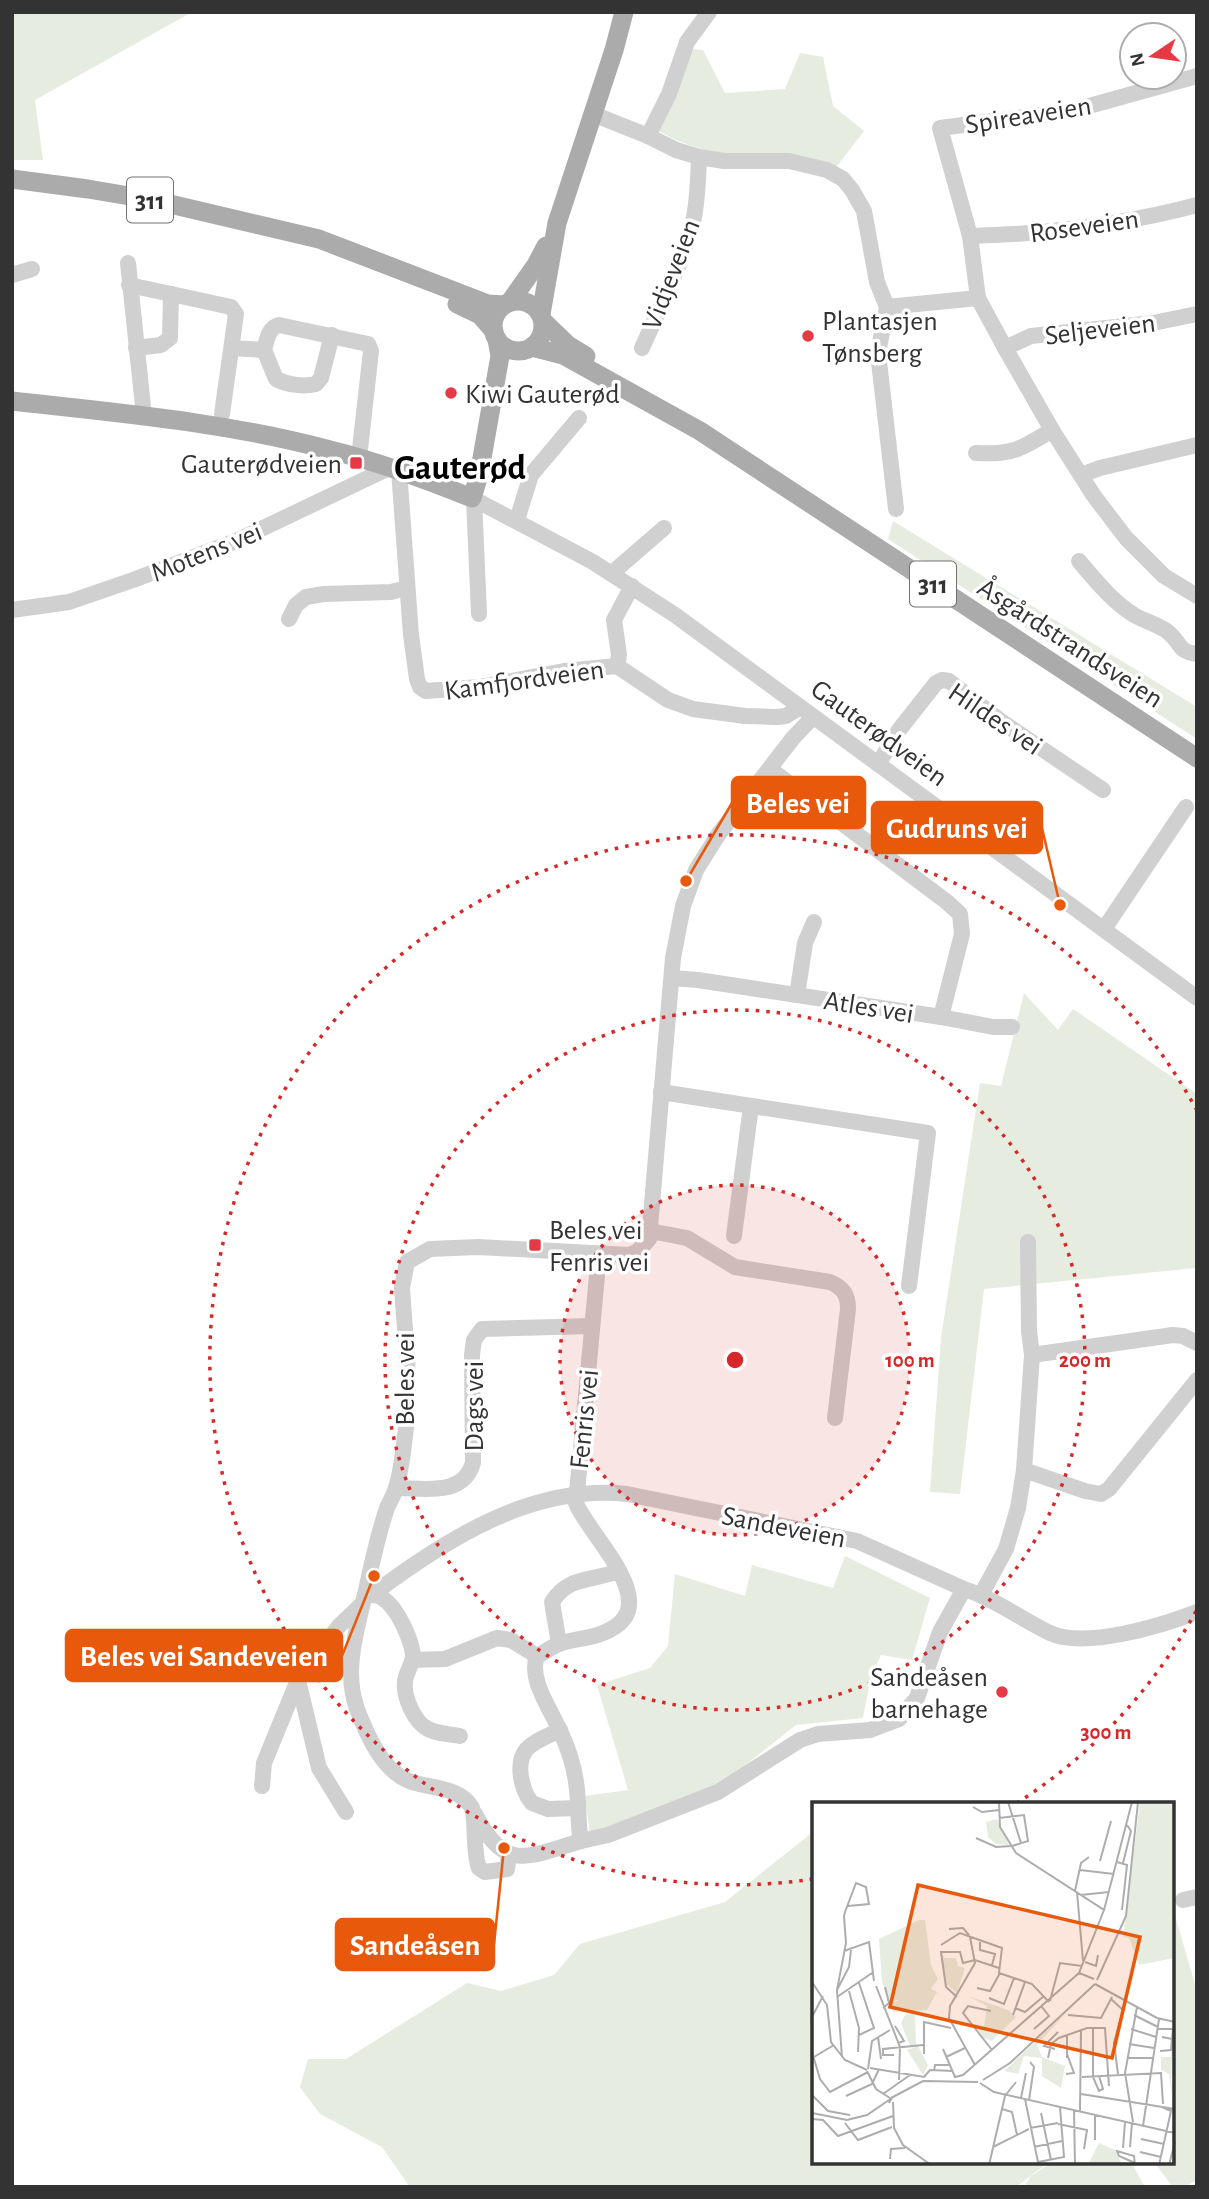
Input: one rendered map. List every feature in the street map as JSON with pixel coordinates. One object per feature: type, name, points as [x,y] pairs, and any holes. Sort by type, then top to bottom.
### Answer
[{"type":"main road","points":[[487,426],[514,361],[542,335],[547,266],[557,223],[624,12]]},
{"type":"main road","name":"Åsgårdstrandsveien","points":[[12,179],[153,200],[216,214],[285,233],[319,239],[488,304],[523,301],[530,303],[568,345],[639,387],[668,411]]},
{"type":"main road","points":[[473,498],[500,356],[494,318],[537,265],[557,223]]},
{"type":"main road","name":"Åsgårdstrandsveien","points":[[285,233],[393,275],[480,315],[509,350],[528,349],[563,355],[668,411],[1197,758]]},
{"type":"main road","name":"Gauterødveien","points":[[12,399],[261,434],[359,458],[473,498]]},
{"type":"street","points":[[648,136],[669,94],[688,41],[709,12]]},
{"type":"street","name":"Spireaveien","points":[[970,236],[940,128],[1071,111],[1197,76]]},
{"type":"street","points":[[593,114],[676,150],[699,157],[724,161],[789,160],[827,170],[843,179],[864,211],[877,282],[887,307],[878,353],[896,509]]},
{"type":"street","name":"Vidjeveien","points":[[642,348],[689,235],[699,187],[699,157]]},
{"type":"street","name":"Roseveien","points":[[970,236],[1028,234],[1113,224],[1197,205]]},
{"type":"street","points":[[970,236],[978,298],[1052,430],[1094,496],[1133,547],[1164,576],[1197,596]]},
{"type":"street","points":[[128,263],[144,416]]},
{"type":"street","points":[[12,275],[32,269]]},
{"type":"street","points":[[129,285],[234,309],[236,314],[222,414]]},
{"type":"street","points":[[136,348],[161,345],[170,338],[171,294]]},
{"type":"street","points":[[887,307],[978,298]]},
{"type":"street","name":"Seljeveien","points":[[1005,348],[1031,336],[1153,323],[1197,314]]},
{"type":"street","points":[[332,335],[321,378],[316,384],[309,386],[276,379],[264,349],[269,334],[276,326],[299,328],[332,335],[365,342],[371,351],[359,458]]},
{"type":"street","points":[[232,348],[264,349]]},
{"type":"street","points":[[517,520],[531,475],[579,418]]},
{"type":"street","points":[[976,453],[1016,451],[1052,430]]},
{"type":"street","points":[[1081,475],[1197,445]]},
{"type":"street","name":"Kamfjordveien","points":[[395,469],[417,679],[420,687],[426,691],[479,687],[564,671],[617,666],[668,700],[693,709],[777,717],[806,712]]},
{"type":"street","name":"Motens vei","points":[[12,610],[69,602],[120,585],[236,541],[395,469]]},
{"type":"street","points":[[473,498],[480,614]]},
{"type":"street","name":"Gauterødveien","points":[[473,498],[611,573],[685,622],[1197,998]]},
{"type":"street","points":[[611,573],[664,528]]},
{"type":"street","points":[[1079,561],[1118,604],[1167,631],[1185,652],[1197,654]]},
{"type":"street","points":[[617,666],[619,654],[614,620],[632,586]]},
{"type":"street","points":[[289,619],[296,605],[306,597],[391,592],[407,588]]},
{"type":"street","name":"Hildes vei","points":[[878,764],[899,730],[936,683],[942,680],[949,681],[1005,724],[1103,790]]},
{"type":"street","points":[[806,712],[769,769],[718,835],[690,885],[676,935],[650,1231],[687,1238],[735,1267],[830,1282],[840,1286],[848,1299],[848,1309],[835,1418]]},
{"type":"street","name":"Atles vei","points":[[769,769],[960,914],[962,934],[940,1017]]},
{"type":"street","points":[[1104,929],[1186,807]]},
{"type":"street","name":"Atles vei","points":[[797,995],[804,943],[814,922]]},
{"type":"street","name":"Atles vei","points":[[672,978],[993,1027],[1012,1027]]},
{"type":"street","points":[[662,1092],[928,1133],[909,1286]]},
{"type":"street","points":[[734,1236],[751,1106]]},
{"type":"street","name":"Beles vei","points":[[509,1854],[494,1844],[464,1798],[454,1792],[408,1780],[394,1772],[372,1742],[356,1708],[352,1685],[353,1643],[387,1508],[396,1489],[408,1412],[402,1288],[407,1262],[430,1249],[573,1251],[629,1255],[637,1252],[649,1239],[650,1231]]},
{"type":"street","points":[[981,1595],[1006,1549],[1013,1530],[1024,1469],[1032,1355],[1028,1310],[1028,1242]]},
{"type":"street","name":"Fenris vei","points":[[537,1656],[559,1644],[611,1630],[626,1616],[630,1597],[608,1551],[581,1516],[576,1503],[599,1254]]},
{"type":"street","name":"Dags vei","points":[[396,1489],[456,1486],[471,1473],[472,1355],[474,1340],[482,1329],[592,1326]]},
{"type":"street","points":[[1032,1355],[1173,1335],[1183,1336],[1197,1343]]},
{"type":"street","points":[[1024,1469],[1101,1494],[1110,1489],[1197,1380]]},
{"type":"street","name":"Sandeveien","points":[[262,1786],[264,1763],[271,1742],[298,1680],[339,1626],[366,1598],[437,1549],[485,1523],[513,1511],[576,1494],[627,1494],[858,1541],[964,1590],[981,1595],[1052,1634],[1081,1640],[1124,1632],[1197,1612]]},
{"type":"street","points":[[559,1644],[552,1602],[559,1591],[569,1584],[618,1571]]},
{"type":"street","points":[[474,1811],[473,1846],[479,1868],[485,1872],[507,1869],[509,1854],[517,1857],[580,1838],[608,1835],[718,1792],[800,1740],[818,1734],[870,1730],[899,1719],[917,1698],[940,1632],[964,1590]]},
{"type":"street","points":[[366,1598],[380,1596],[400,1618],[406,1630],[412,1660],[405,1681],[406,1695],[413,1713],[423,1726],[430,1730],[460,1736]]},
{"type":"street","points":[[412,1660],[445,1659],[497,1638],[511,1640],[537,1656],[534,1663],[536,1678],[560,1730],[573,1769],[580,1838]]},
{"type":"street","points":[[298,1680],[300,1698],[319,1768],[346,1812]]},
{"type":"street","points":[[560,1730],[528,1746],[523,1752],[520,1768],[523,1787],[532,1803],[548,1809],[578,1808]]},
{"type":"shaded area","points":[[12,12],[192,12],[35,100],[43,160],[12,160]]},
{"type":"shaded area","points":[[690,49],[703,50],[725,93],[785,89],[800,53],[823,57],[833,106],[864,131],[834,170],[720,154],[677,140],[659,131]]},
{"type":"shaded area","points":[[893,521],[1197,707],[1197,739],[888,539]]},
{"type":"shaded area","points":[[1024,993],[1058,1030],[1073,1009],[1197,1094],[1197,1281],[1196,1268],[984,1289],[960,1494],[930,1492],[941,1338],[980,1083],[1001,1086]]},
{"type":"shaded area","points":[[845,1556],[930,1598],[912,1660],[881,1655],[870,1680],[863,1718],[796,1725],[719,1786],[590,1835],[585,1796],[628,1790],[597,1685],[650,1668],[668,1646],[675,1574],[745,1596],[752,1565],[833,1588]]},
{"type":"shaded area","points":[[812,1833],[812,2164],[1046,2164],[1016,2187],[410,2187],[382,2147],[320,2114],[300,2087],[308,2059],[346,2059],[467,1983],[501,1991],[554,1975],[580,1944],[725,1902]]},
{"type":"shaded area","points":[[1174,1912],[1197,1991],[1197,2180],[1184,2187],[1173,2187],[1156,2164],[1174,2164]]},
{"type":"shaded area","points":[[1049,2164],[1132,2164],[1145,2187],[1024,2187],[1031,2176]]},
{"type":"place","name":"Plantasjen Tønsberg","points":[[808,336]]},
{"type":"place","name":"Kiwi Gauterød","points":[[451,393]]},
{"type":"place","name":"Gauterødveien","points":[[356,463]]},
{"type":"place","name":"Beles vei","points":[[686,881]]},
{"type":"place","name":"Gudruns vei","points":[[1060,905]]},
{"type":"place","name":"Beles vei Fenris vei","points":[[535,1245]]},
{"type":"place","name":"Beles vei Sandeveien","points":[[374,1576]]},
{"type":"place","name":"Sandeåsen barnehage","points":[[1002,1692]]},
{"type":"place","name":"Sandeåsen","points":[[504,1848]]},
{"type":"district","name":"Gauterød","points":[[460,467]]}]
